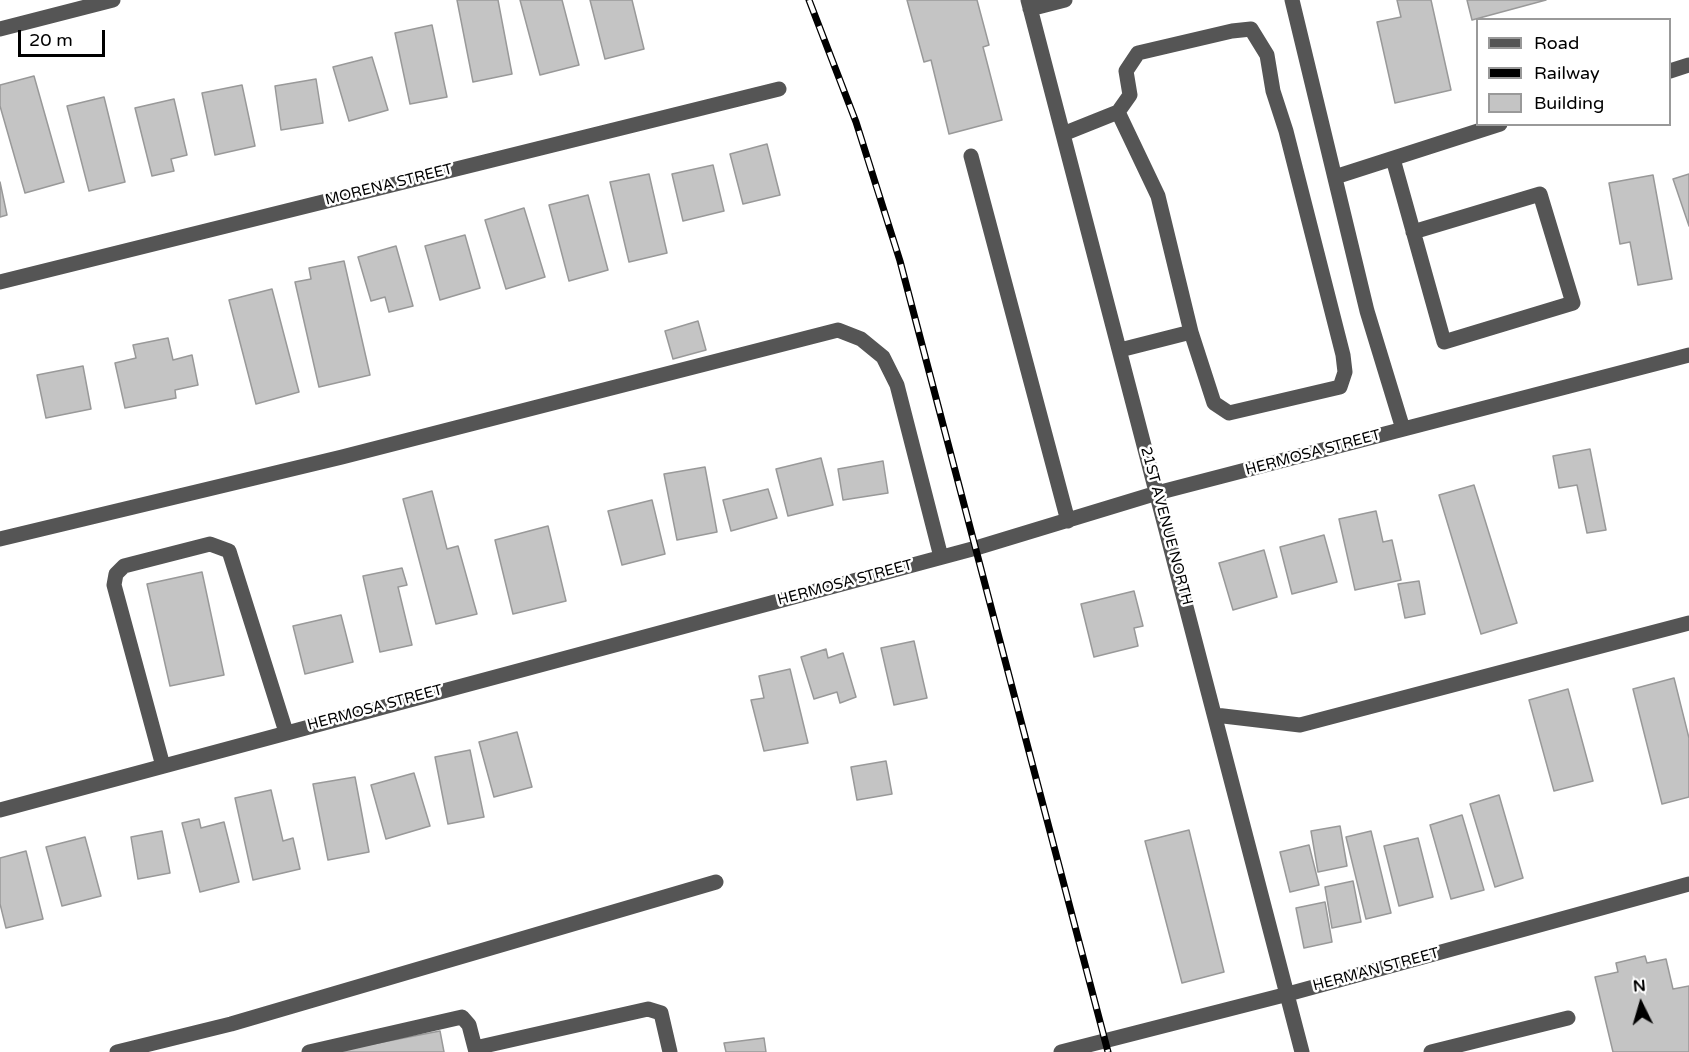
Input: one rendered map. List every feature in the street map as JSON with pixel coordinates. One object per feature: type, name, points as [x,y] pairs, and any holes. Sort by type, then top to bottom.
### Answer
[{"type":"street","points":[[0,29],[113,0]]},
{"type":"street","points":[[1029,5],[1065,0]]},
{"type":"street","points":[[1292,0],[1367,311],[1403,429]]},
{"type":"street","name":"21ST AVENUE NORTH","points":[[1029,5],[1302,1052]]},
{"type":"street","points":[[1063,134],[1118,112],[1130,95],[1126,71],[1138,53],[1232,31],[1251,29],[1267,55],[1273,91],[1286,131],[1305,215],[1343,355],[1345,372],[1340,387],[1229,413],[1214,403],[1191,332],[1158,196],[1118,112]]},
{"type":"street","points":[[1671,71],[1689,65]]},
{"type":"street","name":"MORENA STREET","points":[[0,282],[779,89]]},
{"type":"street","points":[[1335,177],[1494,126]]},
{"type":"street","points":[[971,156],[1068,521]]},
{"type":"street","points":[[1393,159],[1413,232],[1444,342],[1573,303],[1540,194],[1413,232]]},
{"type":"street","points":[[0,539],[354,454],[838,330],[861,339],[883,357],[897,384],[941,557]]},
{"type":"street","points":[[1120,350],[1191,332]]},
{"type":"street","name":"HERMOSA STREET","points":[[0,810],[941,557],[1157,493],[1689,355]]},
{"type":"street","points":[[163,766],[114,585],[116,574],[124,566],[210,544],[229,551],[286,732]]},
{"type":"street","points":[[1215,715],[1300,725],[1689,623]]},
{"type":"street","points":[[117,1052],[231,1024],[716,882]]},
{"type":"street","name":"HERMAN STREET","points":[[1061,1052],[1288,994],[1689,884]]},
{"type":"street","points":[[309,1052],[462,1017],[469,1025],[475,1050],[648,1009],[661,1013],[670,1052]]},
{"type":"street","points":[[1431,1052],[1568,1018]]},
{"type":"building","points":[[457,0],[498,0],[512,74],[473,82]]},
{"type":"building","points":[[520,0],[562,0],[579,65],[540,75]]},
{"type":"building","points":[[590,0],[632,0],[644,49],[605,59]]},
{"type":"building","points":[[907,0],[977,0],[989,45],[983,47],[1002,120],[949,134],[931,60],[924,62]]},
{"type":"building","points":[[1397,0],[1431,0],[1451,90],[1395,103],[1377,22],[1401,17]]},
{"type":"building","points":[[1467,0],[1546,0],[1476,18],[1472,20]]},
{"type":"building","points":[[432,25],[447,97],[410,104],[395,33]]},
{"type":"building","points":[[372,57],[388,110],[349,121],[333,67]]},
{"type":"building","points":[[34,76],[64,182],[25,193],[0,106],[0,85]]},
{"type":"building","points":[[316,79],[323,123],[281,130],[275,86]]},
{"type":"building","points":[[242,85],[255,146],[215,155],[202,93]]},
{"type":"building","points":[[104,97],[125,182],[89,191],[67,106]]},
{"type":"building","points":[[174,99],[187,155],[171,159],[174,171],[152,176],[135,108]]},
{"type":"building","points":[[767,144],[780,195],[743,204],[730,154]]},
{"type":"building","points":[[713,165],[724,211],[683,221],[672,174]]},
{"type":"building","points":[[649,174],[667,253],[629,262],[610,182]]},
{"type":"building","points":[[1689,174],[1689,226],[1673,179]]},
{"type":"building","points":[[1653,175],[1672,279],[1638,285],[1630,242],[1620,244],[1609,183]]},
{"type":"building","points":[[0,182],[7,215],[0,217]]},
{"type":"building","points":[[588,195],[608,270],[569,281],[549,205]]},
{"type":"building","points":[[524,208],[545,277],[506,289],[485,220]]},
{"type":"building","points":[[465,235],[480,288],[440,300],[425,246]]},
{"type":"building","points":[[396,246],[413,306],[389,312],[385,297],[371,301],[358,257]]},
{"type":"building","points":[[344,261],[370,375],[319,387],[295,282],[311,279],[309,268]]},
{"type":"building","points":[[272,289],[299,392],[256,404],[229,300]]},
{"type":"building","points":[[698,321],[706,350],[673,359],[665,331]]},
{"type":"building","points":[[168,338],[173,360],[192,355],[198,385],[175,390],[176,398],[125,408],[115,363],[136,358],[133,345]]},
{"type":"building","points":[[83,366],[91,409],[46,418],[37,375]]},
{"type":"building","points":[[1590,449],[1606,530],[1587,533],[1577,485],[1559,488],[1553,456]]},
{"type":"building","points":[[821,458],[833,505],[788,516],[776,469]]},
{"type":"building","points":[[883,461],[888,493],[843,500],[838,469]]},
{"type":"building","points":[[705,467],[717,532],[677,540],[664,474]]},
{"type":"building","points":[[1474,485],[1517,623],[1481,634],[1439,495]]},
{"type":"building","points":[[768,489],[777,518],[731,531],[723,500]]},
{"type":"building","points":[[432,491],[447,549],[458,546],[477,614],[436,624],[403,499]]},
{"type":"building","points":[[652,500],[665,554],[622,565],[608,511]]},
{"type":"building","points":[[1376,511],[1383,542],[1392,540],[1401,580],[1355,590],[1339,519]]},
{"type":"building","points":[[548,526],[566,601],[513,614],[495,540]]},
{"type":"building","points":[[1324,535],[1337,582],[1292,594],[1280,547]]},
{"type":"building","points":[[1264,550],[1277,597],[1233,610],[1219,563]]},
{"type":"building","points":[[402,568],[407,585],[398,587],[412,645],[380,652],[363,576]]},
{"type":"building","points":[[202,572],[224,675],[170,686],[147,584]]},
{"type":"building","points":[[1419,581],[1425,614],[1405,618],[1398,584]]},
{"type":"building","points":[[1134,591],[1143,626],[1134,628],[1138,646],[1094,657],[1081,604]]},
{"type":"building","points":[[341,615],[353,662],[305,674],[293,626]]},
{"type":"building","points":[[914,641],[927,698],[894,705],[881,648]]},
{"type":"building","points":[[826,649],[828,658],[843,653],[856,697],[840,703],[837,692],[814,699],[801,657]]},
{"type":"building","points":[[790,669],[808,743],[764,751],[751,700],[764,698],[759,676]]},
{"type":"building","points":[[1674,678],[1689,738],[1689,797],[1662,804],[1633,689]]},
{"type":"building","points":[[1568,689],[1593,781],[1554,791],[1529,700]]},
{"type":"building","points":[[517,732],[532,787],[494,797],[479,742]]},
{"type":"building","points":[[470,750],[484,817],[448,824],[435,757]]},
{"type":"building","points":[[886,761],[892,794],[857,800],[851,767]]},
{"type":"building","points":[[414,773],[430,826],[386,839],[371,785]]},
{"type":"building","points":[[355,777],[369,852],[328,860],[313,784]]},
{"type":"building","points":[[271,790],[283,841],[293,838],[300,869],[253,880],[235,798]]},
{"type":"building","points":[[1499,795],[1523,878],[1495,887],[1470,804]]},
{"type":"building","points":[[1462,815],[1484,890],[1451,899],[1430,825]]},
{"type":"building","points":[[199,819],[201,828],[224,822],[239,882],[200,892],[182,823]]},
{"type":"building","points":[[1340,826],[1347,866],[1318,872],[1311,831]]},
{"type":"building","points":[[1189,830],[1224,972],[1182,983],[1145,841]]},
{"type":"building","points":[[162,831],[170,873],[138,879],[131,837]]},
{"type":"building","points":[[1371,831],[1391,913],[1366,919],[1346,837]]},
{"type":"building","points":[[85,837],[101,896],[62,906],[46,847]]},
{"type":"building","points":[[1418,838],[1433,897],[1399,906],[1384,846]]},
{"type":"building","points":[[1309,845],[1319,885],[1290,892],[1280,852]]},
{"type":"building","points":[[26,851],[43,919],[6,928],[0,904],[0,858]]},
{"type":"building","points":[[1353,881],[1361,922],[1332,928],[1325,887]]},
{"type":"building","points":[[1325,902],[1332,942],[1304,948],[1296,908]]},
{"type":"building","points":[[1645,956],[1647,963],[1666,959],[1673,989],[1689,986],[1689,1052],[1613,1052],[1595,977],[1618,972],[1616,963]]},
{"type":"building","points":[[440,1031],[444,1052],[331,1052]]},
{"type":"building","points":[[764,1038],[766,1052],[726,1052],[724,1043]]},
{"type":"railway","points":[[809,0],[856,122],[900,261],[1108,1052]]}]
